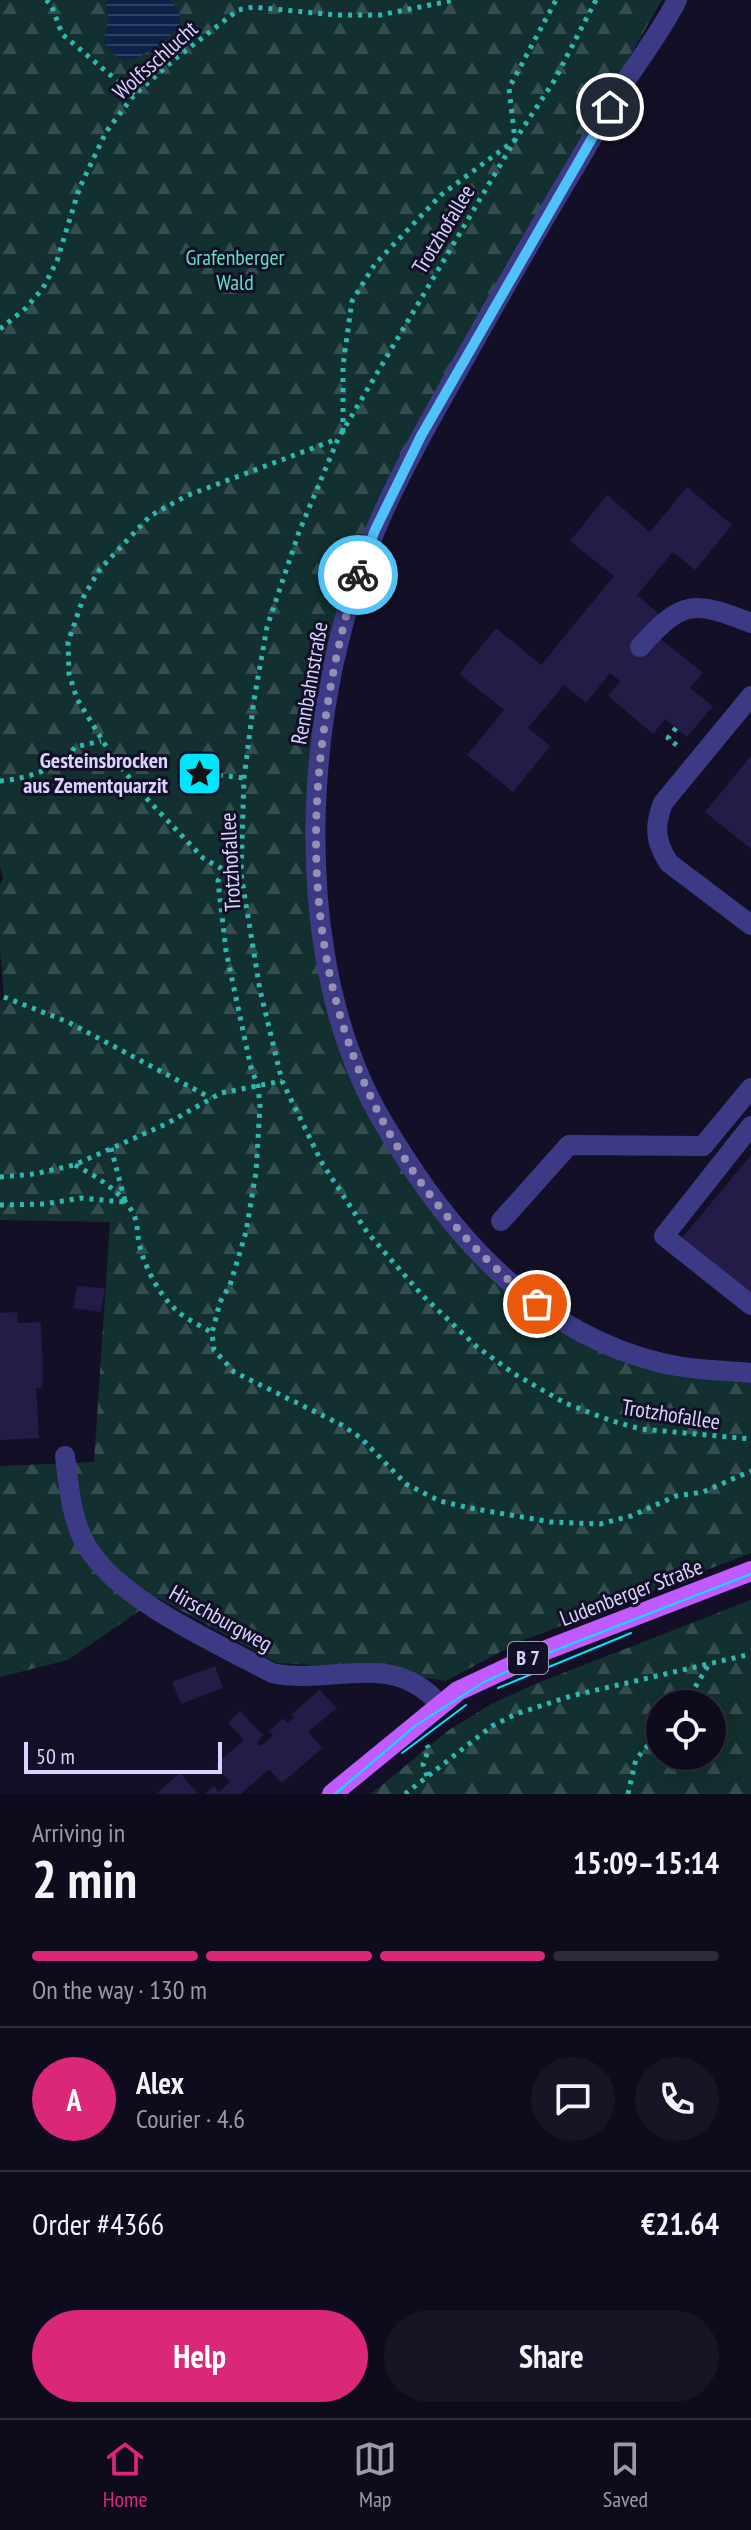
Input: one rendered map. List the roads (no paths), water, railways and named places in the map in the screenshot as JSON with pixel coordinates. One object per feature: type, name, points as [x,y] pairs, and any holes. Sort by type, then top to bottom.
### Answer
[{"type":"main road","name":"Ludenberger Straße","points":[[332,1794],[458,1691],[507,1667],[751,1571]]},
{"type":"street","name":"Rennbahnstraße","points":[[677,0],[664,25],[626,80],[485,322],[421,436],[375,530],[344,620],[329,699],[316,804],[315,870],[331,985],[349,1049],[383,1123],[446,1218],[514,1286],[586,1336],[661,1363],[751,1373]]},
{"type":"street","points":[[640,647],[672,614],[685,608],[719,610],[751,623]]},
{"type":"street","points":[[751,696],[663,803],[656,832],[660,849],[669,863],[751,925]]},
{"type":"street","points":[[501,1221],[569,1145],[703,1146],[751,1088]]},
{"type":"street","points":[[751,1126],[664,1236],[751,1305]]},
{"type":"street","name":"Hirschburgweg","points":[[65,1456],[72,1511],[85,1543],[106,1572],[145,1603],[272,1673],[294,1676],[392,1674],[418,1684],[439,1704]]},
{"type":"water","points":[[106,0],[171,0],[180,14],[180,24],[154,48],[136,57],[122,59],[104,41],[108,17]]},
{"type":"tram line","points":[[335,1794],[415,1726],[484,1682],[543,1655],[751,1574]]},
{"type":"tram line","points":[[498,1688],[631,1633]]},
{"type":"tram line","points":[[402,1753],[466,1705]]},
{"type":"place","name":"Gesteinsbrocken aus Zementquarzit","points":[[199,773]]},
{"type":"park label","name":"Grafenberger Wald","points":[[235,270]]}]
